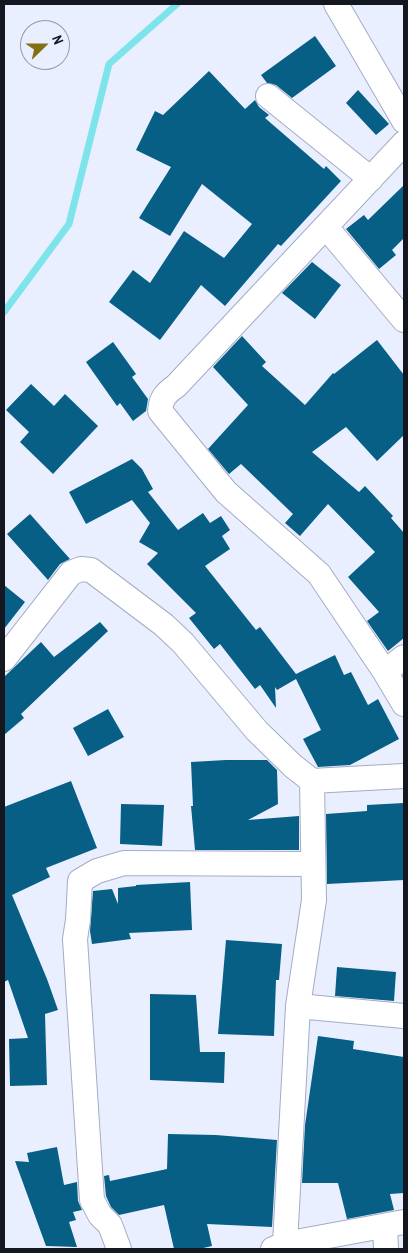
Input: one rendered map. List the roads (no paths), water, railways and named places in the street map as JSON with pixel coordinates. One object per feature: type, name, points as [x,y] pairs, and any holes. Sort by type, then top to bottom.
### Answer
[{"type":"street","points":[[336,4],[404,120]]},
{"type":"street","points":[[268,96],[371,179]]},
{"type":"street","points":[[404,143],[326,228],[176,386],[166,394],[161,402],[160,411],[226,492],[319,574],[385,672],[404,704]]},
{"type":"street","points":[[326,228],[404,320]]},
{"type":"street","points":[[4,659],[71,573],[81,569],[91,570],[164,626],[183,643],[256,731],[312,781],[404,776]]},
{"type":"street","points":[[385,672],[404,657]]},
{"type":"street","points":[[312,781],[314,900],[298,1006],[279,1247],[395,1224]]},
{"type":"street","points":[[119,1249],[110,1225],[100,1215],[92,1200],[75,939],[80,881],[108,867],[124,863],[313,864]]},
{"type":"street","points":[[298,1006],[404,1016]]},
{"type":"street","points":[[386,1249],[395,1224]]},
{"type":"waterway","points":[[4,312],[69,224],[109,64],[177,4]]}]
